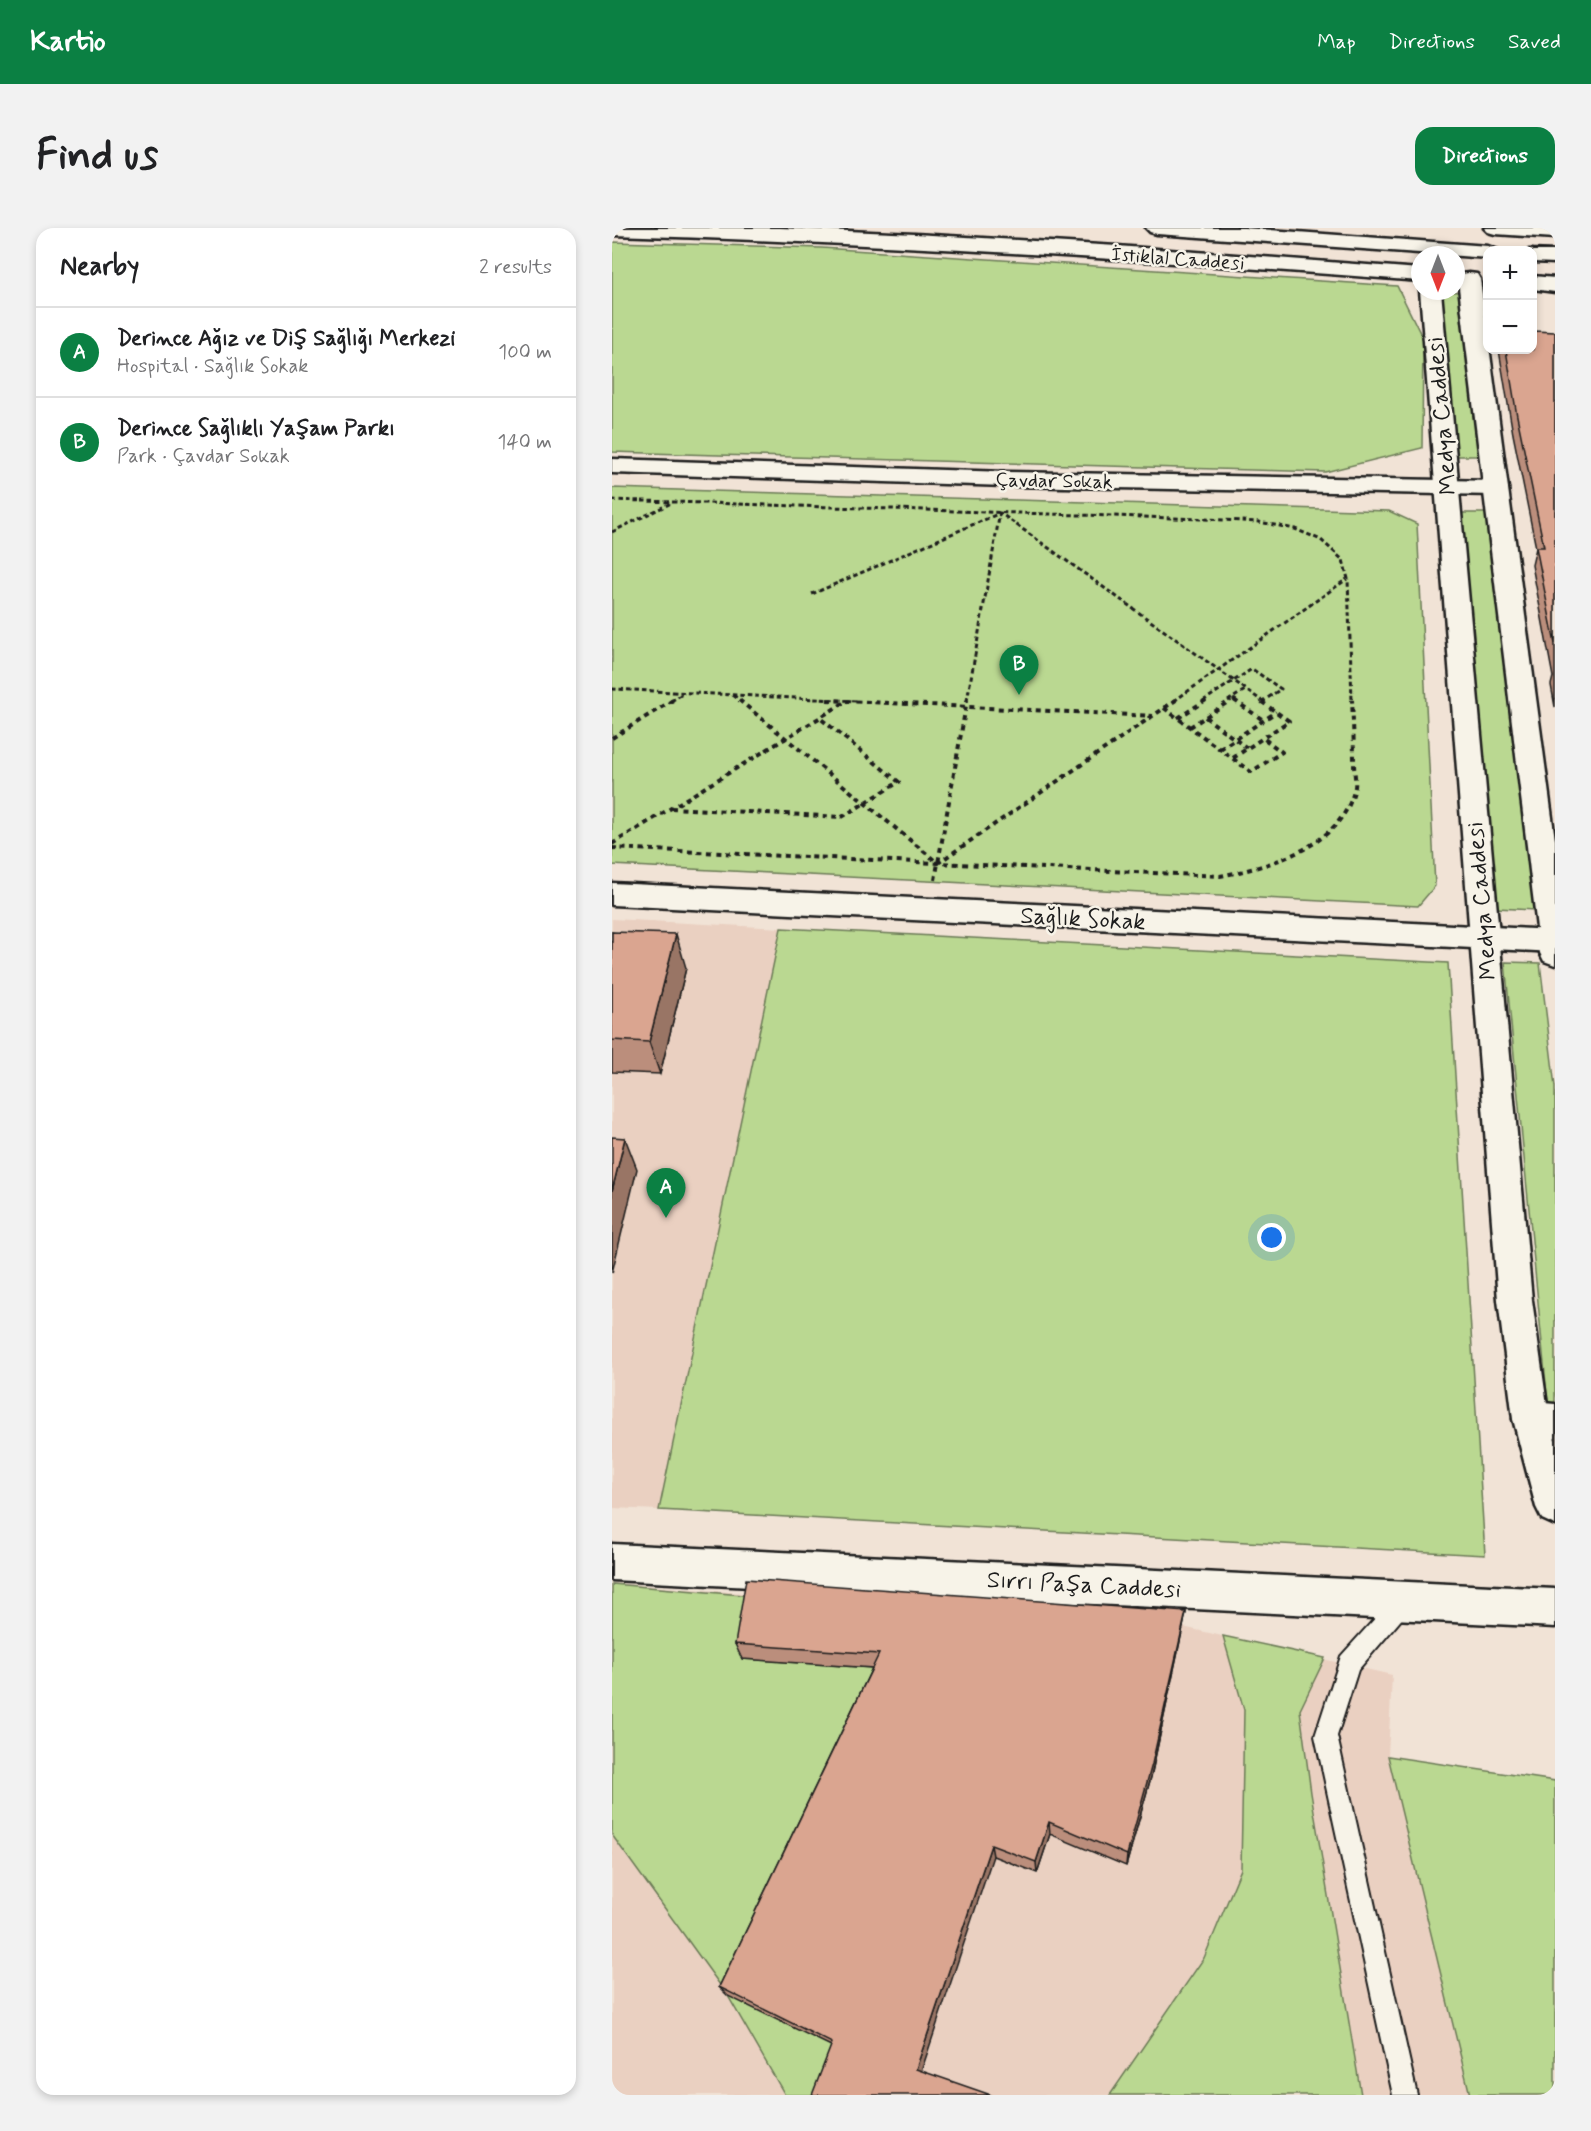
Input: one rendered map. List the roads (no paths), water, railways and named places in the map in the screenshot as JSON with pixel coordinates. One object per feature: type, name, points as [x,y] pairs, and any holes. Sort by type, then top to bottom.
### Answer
[{"type":"main road","points":[[1157,228],[1483,252]]},
{"type":"main road","points":[[1495,228],[1555,232]]},
{"type":"main road","name":"İstiklal Caddesi","points":[[612,229],[896,240],[1411,274]]},
{"type":"main road","points":[[1537,256],[1555,257]]},
{"type":"main road","name":"Medya Caddesi","points":[[1471,279],[1554,947]]},
{"type":"main road","points":[[1537,283],[1555,285]]},
{"type":"main road","name":"Medya Caddesi","points":[[1431,300],[1515,1300],[1543,1420],[1555,1507]]},
{"type":"main road","name":"Çavdar Sokak","points":[[612,466],[1006,479],[1496,488]]},
{"type":"main road","name":"Sağlık Sokak","points":[[612,894],[1484,937],[1554,947]]},
{"type":"main road","name":"Sırrı Paşa Caddesi","points":[[612,1562],[1555,1608]]},
{"type":"lane","points":[[1405,1600],[1350,1664],[1326,1736],[1405,2095]]},
{"type":"place","name":"Derince Sağlıklı Yaşam Parkı","points":[[1019,695]]},
{"type":"place","name":"Derince Ağız ve Diş Sağlığı Merkezi","points":[[666,1218]]}]
